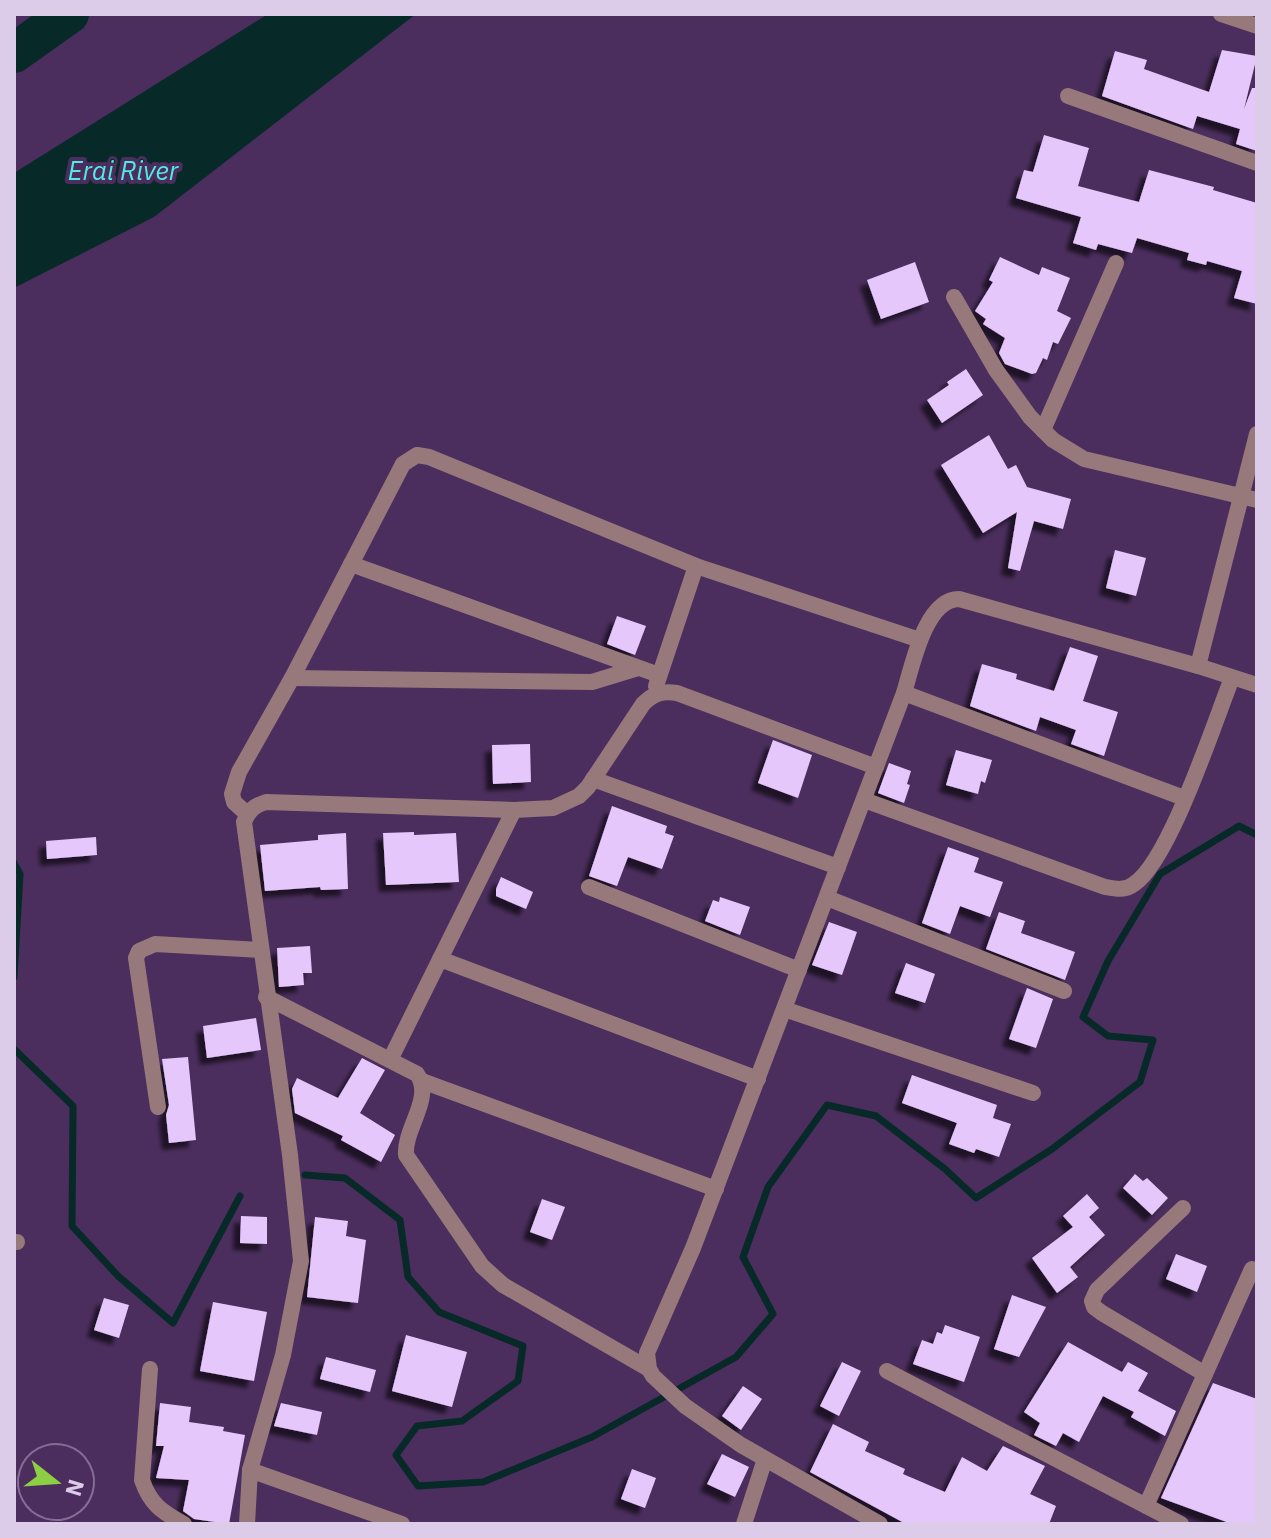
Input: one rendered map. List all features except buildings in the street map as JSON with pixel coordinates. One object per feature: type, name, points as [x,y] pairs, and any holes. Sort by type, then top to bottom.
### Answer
[{"type":"street","points":[[1221,14],[1257,26]]},
{"type":"street","points":[[1068,96],[1257,163]]},
{"type":"street","points":[[1043,430],[1116,263]]},
{"type":"street","points":[[954,297],[996,370],[1030,417],[1053,440],[1084,459],[1257,500]]},
{"type":"street","points":[[1198,666],[1257,434]]},
{"type":"street","points":[[247,814],[234,802],[235,780],[292,678],[403,464],[417,455],[429,457],[696,566],[920,640]]},
{"type":"street","points":[[351,564],[659,675]]},
{"type":"street","points":[[247,1524],[250,1470],[283,1355],[301,1261],[292,1169],[244,822],[247,814],[266,802],[514,810],[560,806],[579,796],[653,694],[696,566]]},
{"type":"street","points":[[651,1373],[647,1360],[650,1345],[716,1189],[904,693],[920,640],[939,607],[952,599],[959,599],[1257,685]]},
{"type":"street","points":[[292,678],[592,682],[638,668]]},
{"type":"street","points":[[864,800],[1105,887],[1126,889],[1137,882],[1163,849],[1232,678]]},
{"type":"street","points":[[653,694],[677,693],[876,767]]},
{"type":"street","points":[[904,693],[1184,798]]},
{"type":"street","points":[[593,779],[838,867]]},
{"type":"street","points":[[390,1060],[514,810]]},
{"type":"street","points":[[589,887],[799,970]]},
{"type":"street","points":[[827,898],[1064,991]]},
{"type":"street","points":[[158,1107],[136,958],[139,951],[155,944],[261,950]]},
{"type":"street","points":[[440,959],[758,1079]]},
{"type":"street","points":[[266,997],[411,1070],[422,1081],[716,1189]]},
{"type":"street","points":[[784,1009],[1033,1093]]},
{"type":"street","points":[[422,1081],[423,1093],[406,1143],[406,1155],[482,1266],[503,1285],[651,1373],[685,1406],[765,1459],[880,1524]]},
{"type":"street","points":[[1183,1208],[1097,1290],[1092,1301],[1102,1313],[1205,1374]]},
{"type":"street","points":[[1146,1506],[1252,1269]]},
{"type":"street","points":[[150,1369],[142,1480],[147,1496],[158,1510],[184,1524]]},
{"type":"street","points":[[887,1371],[1181,1524]]},
{"type":"street","points":[[744,1524],[765,1459]]},
{"type":"street","points":[[250,1470],[402,1524]]},
{"type":"water","name":"Erai River","points":[[268,14],[416,14],[154,217],[14,288],[14,173]]},
{"type":"waterway","points":[[14,53],[69,14]]},
{"type":"waterway","points":[[305,1175],[345,1178],[400,1220],[408,1277],[439,1312],[523,1346],[518,1381],[462,1421],[417,1426],[396,1455],[418,1486],[483,1482],[592,1437],[736,1357],[773,1314],[743,1257],[768,1187],[827,1105],[876,1116],[945,1169],[976,1198],[1052,1149],[1140,1082],[1153,1040],[1108,1036],[1083,1017],[1108,961],[1160,874],[1239,826],[1257,835]]},
{"type":"waterway","points":[[14,863],[20,874],[14,977]]},
{"type":"waterway","points":[[14,1049],[73,1106],[72,1226],[118,1276],[173,1323],[240,1196]]}]
